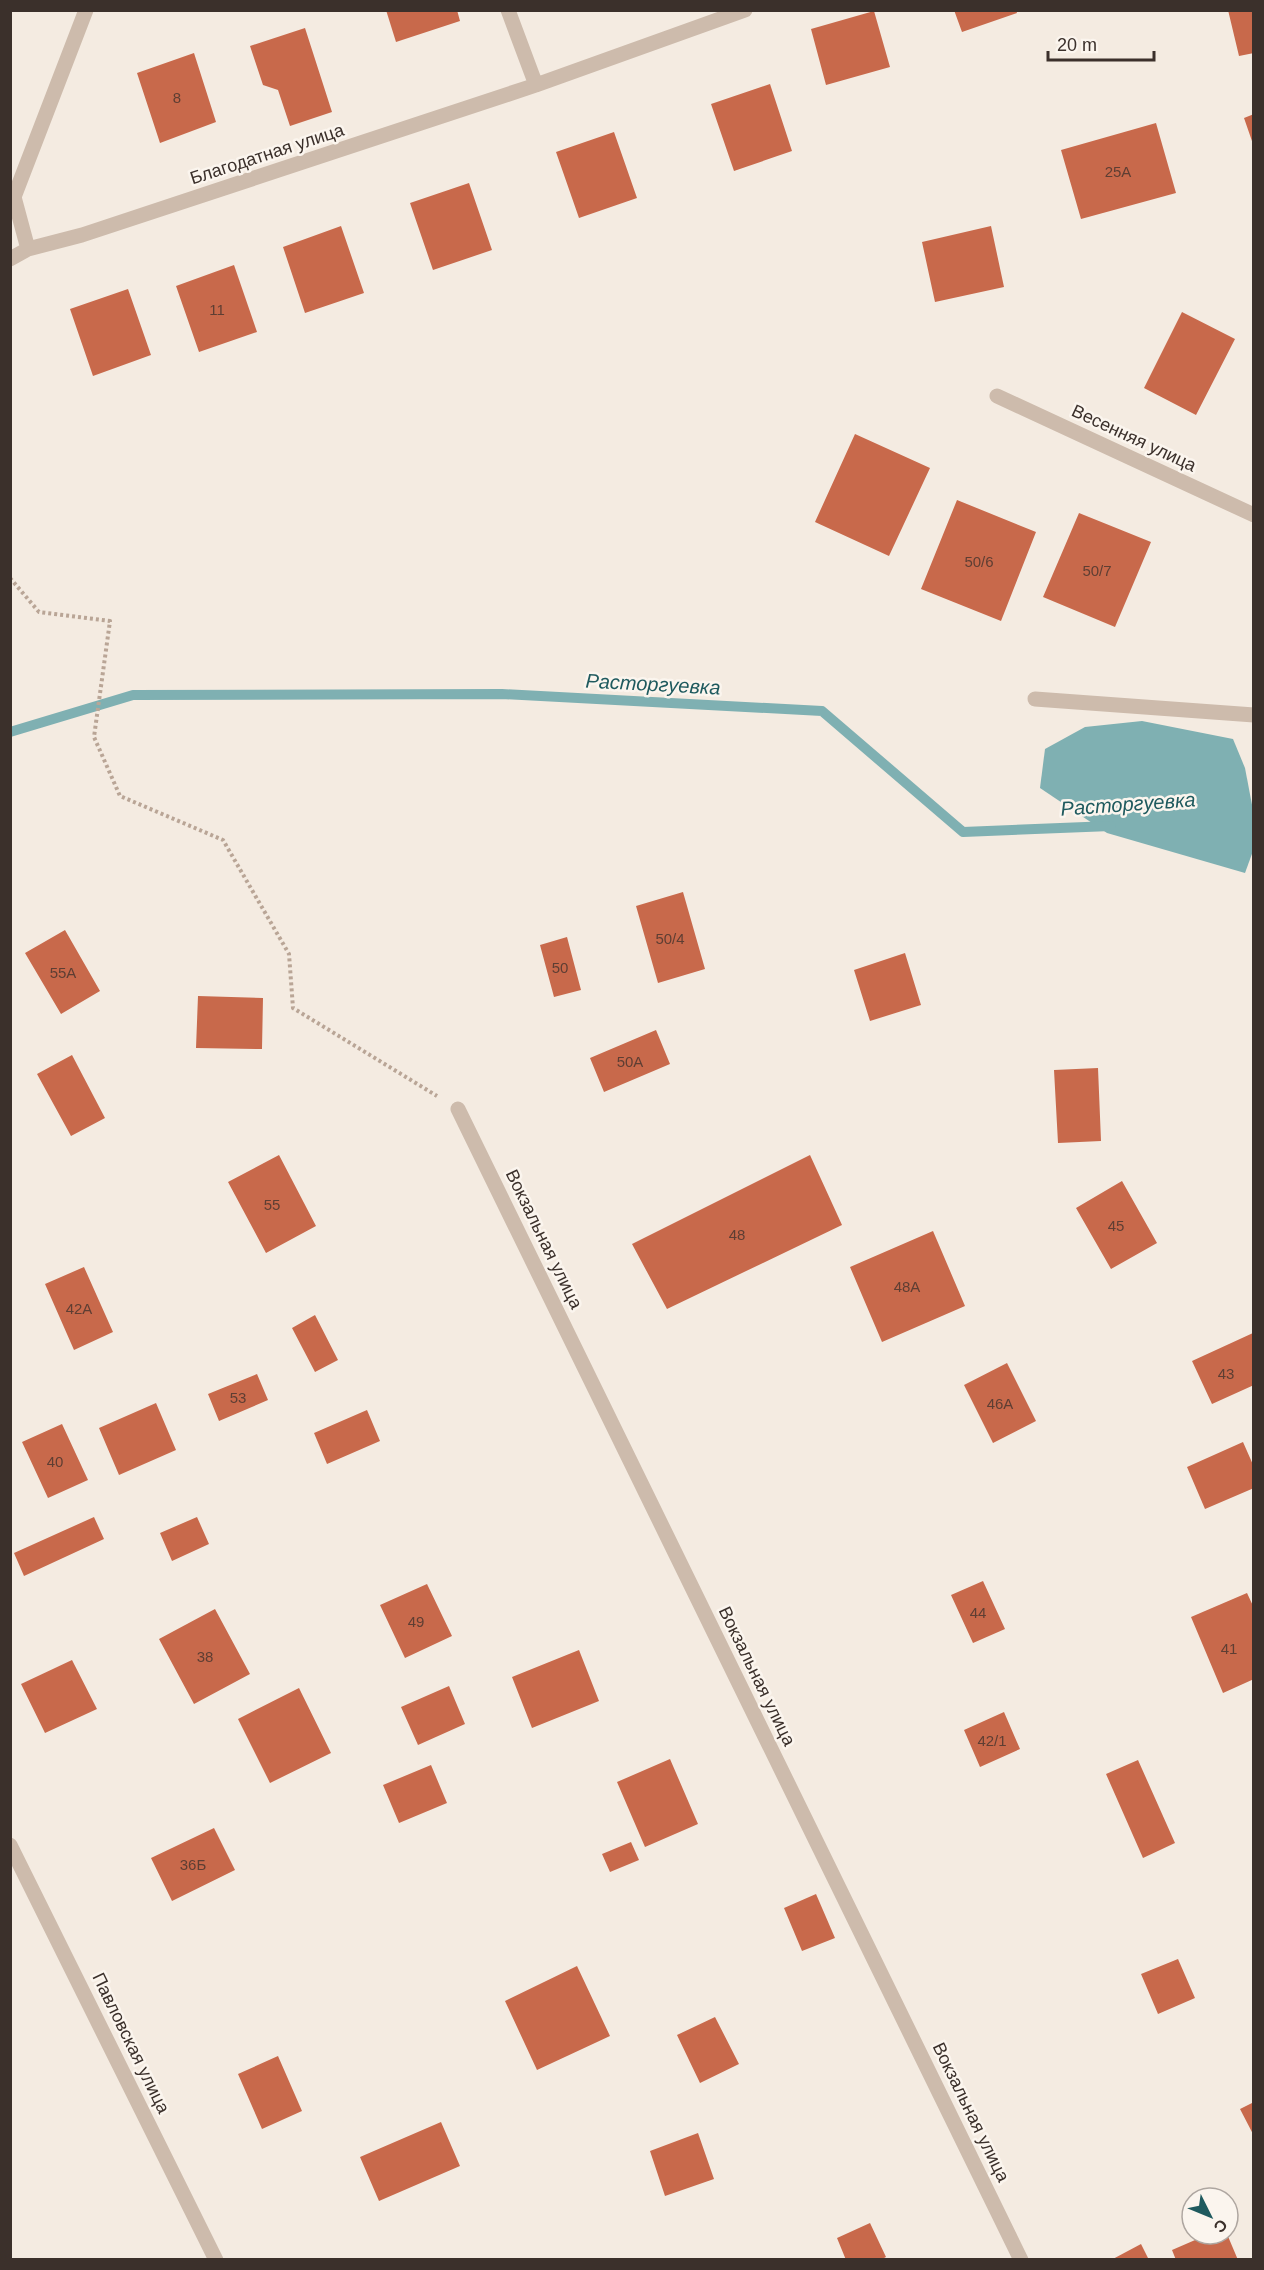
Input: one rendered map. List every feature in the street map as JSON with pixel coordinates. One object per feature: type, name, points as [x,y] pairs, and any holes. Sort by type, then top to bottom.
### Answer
[{"type":"street","points":[[28,249],[14,197],[86,10]]},
{"type":"street","points":[[508,10],[536,85]]},
{"type":"street","name":"Благодатная улица","points":[[10,259],[28,249],[82,235],[536,85],[745,10]]},
{"type":"street","name":"Весенняя улица","points":[[997,396],[1254,515]]},
{"type":"street","points":[[1035,699],[1254,715]]},
{"type":"street","name":"Вокзальная улица","points":[[458,1109],[1021,2259]]},
{"type":"street","name":"Павловская улица","points":[[10,1845],[216,2259]]},
{"type":"path","points":[[10,578],[39,612],[110,621],[94,737],[120,796],[223,840],[289,954],[293,1008],[458,1109]]},
{"type":"water","points":[[1142,721],[1233,739],[1245,768],[1253,810],[1253,851],[1245,873],[1107,833],[1040,788],[1045,749],[1085,727]]},
{"type":"building","points":[[386,10],[457,10],[460,21],[396,42]]},
{"type":"building","points":[[954,10],[1016,10],[1017,13],[962,32]]},
{"type":"building","points":[[1228,10],[1254,10],[1254,53],[1239,56]]},
{"type":"building","points":[[874,11],[890,67],[826,85],[811,29]]},
{"type":"building","points":[[305,28],[332,112],[290,126],[278,90],[263,85],[250,46]]},
{"type":"building","points":[[194,53],[216,122],[160,143],[137,73]]},
{"type":"building","points":[[770,84],[792,151],[734,171],[711,104]]},
{"type":"building","points":[[1254,114],[1254,144],[1253,144],[1244,118]]},
{"type":"building","points":[[1156,123],[1176,193],[1081,219],[1061,150]]},
{"type":"building","points":[[614,132],[637,198],[579,218],[556,152]]},
{"type":"building","points":[[469,183],[492,250],[433,270],[410,203]]},
{"type":"building","points":[[341,226],[364,293],[305,313],[283,247]]},
{"type":"building","points":[[991,226],[1004,287],[935,302],[922,242]]},
{"type":"building","points":[[234,265],[257,332],[199,352],[176,286]]},
{"type":"building","points":[[128,289],[151,355],[93,376],[70,309]]},
{"type":"building","points":[[1182,312],[1235,339],[1196,415],[1144,388]]},
{"type":"building","points":[[855,434],[930,468],[889,556],[815,522]]},
{"type":"building","points":[[957,500],[1036,532],[1001,621],[921,589]]},
{"type":"building","points":[[1079,513],[1151,542],[1115,627],[1043,597]]},
{"type":"building","points":[[683,892],[705,969],[658,983],[636,906]]},
{"type":"building","points":[[65,930],[100,991],[61,1014],[25,953]]},
{"type":"building","points":[[567,937],[581,990],[554,997],[540,945]]},
{"type":"building","points":[[905,953],[921,1005],[870,1021],[854,970]]},
{"type":"building","points":[[198,996],[263,998],[262,1049],[196,1048]]},
{"type":"building","points":[[656,1030],[670,1064],[604,1092],[590,1058]]},
{"type":"building","points":[[72,1055],[105,1118],[71,1136],[37,1074]]},
{"type":"building","points":[[1098,1068],[1101,1141],[1058,1143],[1054,1070]]},
{"type":"building","points":[[279,1155],[316,1226],[266,1253],[228,1182]]},
{"type":"building","points":[[810,1155],[842,1225],[667,1309],[632,1244]]},
{"type":"building","points":[[1122,1181],[1157,1243],[1111,1269],[1076,1208]]},
{"type":"building","points":[[933,1231],[965,1306],[882,1342],[850,1267]]},
{"type":"building","points":[[84,1267],[113,1332],[74,1350],[45,1284]]},
{"type":"building","points":[[315,1315],[338,1360],[315,1372],[292,1328]]},
{"type":"building","points":[[1253,1333],[1254,1385],[1212,1404],[1192,1361]]},
{"type":"building","points":[[1007,1363],[1036,1421],[993,1443],[964,1385]]},
{"type":"building","points":[[257,1374],[268,1400],[219,1421],[208,1394]]},
{"type":"building","points":[[156,1403],[176,1450],[119,1475],[99,1428]]},
{"type":"building","points":[[367,1410],[380,1441],[327,1464],[314,1433]]},
{"type":"building","points":[[62,1424],[88,1480],[48,1498],[22,1442]]},
{"type":"building","points":[[1243,1442],[1254,1467],[1254,1488],[1205,1509],[1187,1467]]},
{"type":"building","points":[[94,1517],[104,1539],[24,1576],[14,1553]]},
{"type":"building","points":[[197,1517],[209,1544],[172,1561],[160,1533]]},
{"type":"building","points":[[983,1581],[1005,1629],[973,1643],[951,1595]]},
{"type":"building","points":[[427,1584],[452,1636],[405,1658],[380,1605]]},
{"type":"building","points":[[1247,1593],[1254,1608],[1254,1679],[1223,1693],[1191,1617]]},
{"type":"building","points":[[215,1609],[250,1674],[194,1704],[159,1639]]},
{"type":"building","points":[[579,1650],[599,1701],[532,1728],[512,1677]]},
{"type":"building","points":[[72,1660],[97,1709],[45,1733],[21,1684]]},
{"type":"building","points":[[449,1686],[465,1724],[418,1745],[401,1707]]},
{"type":"building","points":[[299,1688],[331,1753],[270,1783],[238,1719]]},
{"type":"building","points":[[1004,1712],[1020,1749],[980,1767],[964,1730]]},
{"type":"building","points":[[670,1759],[698,1824],[645,1847],[617,1782]]},
{"type":"building","points":[[1138,1760],[1175,1843],[1143,1858],[1106,1774]]},
{"type":"building","points":[[431,1765],[447,1803],[399,1823],[383,1785]]},
{"type":"building","points":[[214,1828],[235,1870],[172,1901],[151,1858]]},
{"type":"building","points":[[631,1842],[639,1860],[610,1872],[602,1854]]},
{"type":"building","points":[[816,1894],[835,1938],[802,1951],[784,1908]]},
{"type":"building","points":[[1178,1959],[1195,1998],[1158,2014],[1141,1974]]},
{"type":"building","points":[[577,1966],[610,2036],[537,2070],[505,2001]]},
{"type":"building","points":[[715,2017],[739,2064],[700,2083],[677,2035]]},
{"type":"building","points":[[278,2056],[302,2111],[262,2129],[238,2074]]},
{"type":"building","points":[[1254,2102],[1254,2136],[1240,2109]]},
{"type":"building","points":[[441,2122],[460,2166],[379,2201],[360,2157]]},
{"type":"building","points":[[698,2133],[714,2179],[665,2196],[650,2151]]},
{"type":"building","points":[[870,2223],[886,2257],[880,2260],[846,2260],[837,2238]]},
{"type":"building","points":[[1141,2244],[1149,2260],[1111,2260]]},
{"type":"building","points":[[1181,2246],[1232,2246],[1238,2260],[1176,2260],[1172,2250]]},
{"type":"waterway","name":"Расторгуевка","points":[[10,732],[133,695],[502,694],[822,711],[963,832],[1111,826]]}]
